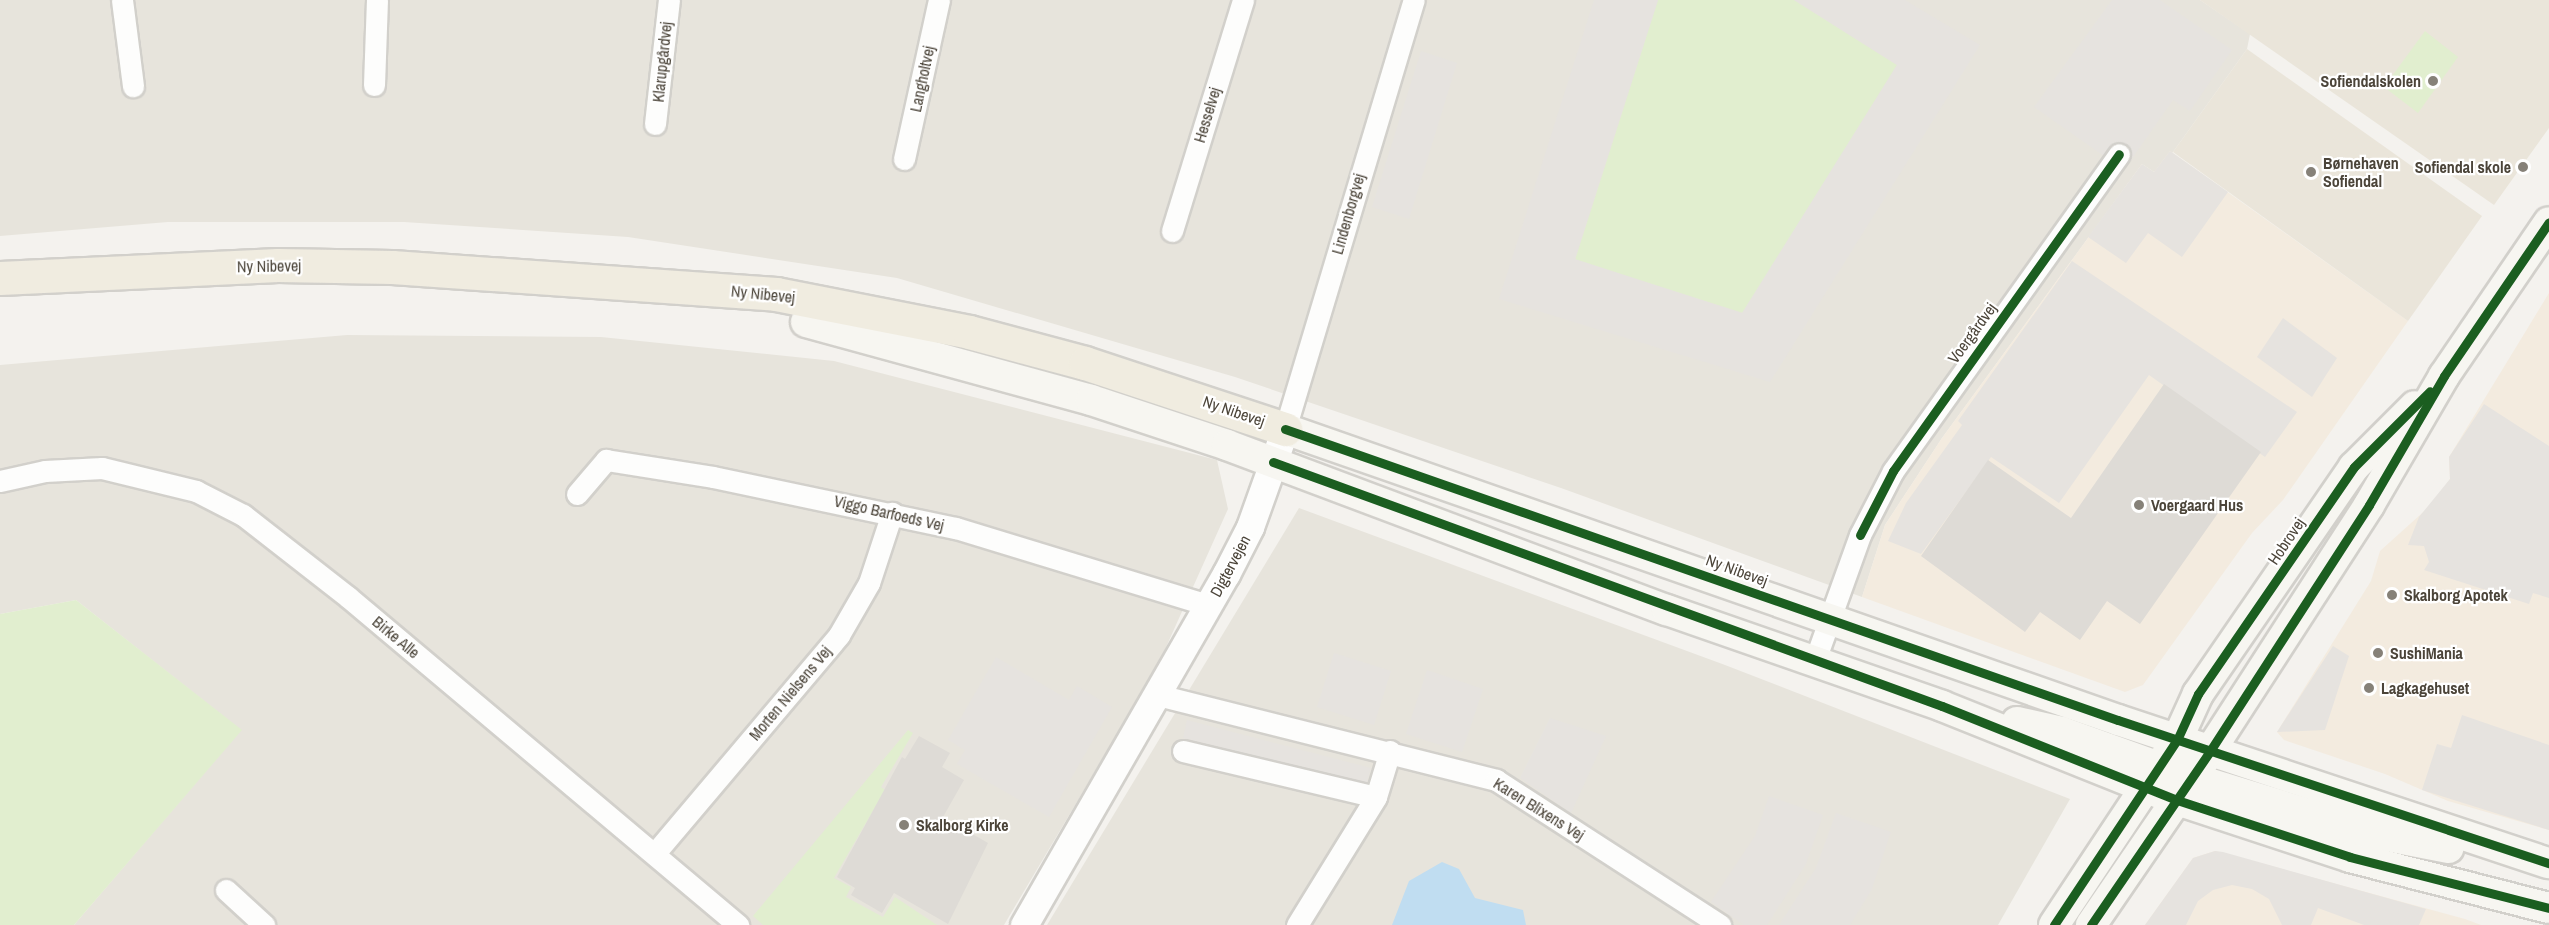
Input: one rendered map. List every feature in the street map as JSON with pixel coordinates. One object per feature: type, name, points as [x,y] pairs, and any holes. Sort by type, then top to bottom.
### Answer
[{"type":"highway","name":"Ny Nibevej","points":[[0,278],[278,265],[474,270],[776,294],[911,318],[1084,363],[1286,429]]},
{"type":"highway","name":"Ny Nibevej","points":[[646,285],[806,322]]},
{"type":"main road","name":"Hobrovej","points":[[2054,925],[2176,771],[2369,505],[2444,376],[2549,222]]},
{"type":"main road","name":"Ny Nibevej","points":[[806,322],[1091,400],[1273,462],[1942,706],[2176,771]]},
{"type":"main road","name":"Hobrovej","points":[[2091,925],[2176,771],[2198,694],[2354,467],[2444,376]]},
{"type":"main road","name":"Ny Nibevej","points":[[1286,429],[1830,619],[2176,771]]},
{"type":"main road","points":[[2176,771],[2549,864]]},
{"type":"main road","points":[[2176,771],[2350,857],[2549,908]]},
{"type":"main road","points":[[2082,925],[2176,771]]},
{"type":"main road","points":[[2451,882],[2549,893]]},
{"type":"street","points":[[122,0],[132,86]]},
{"type":"street","points":[[374,85],[377,0]]},
{"type":"street","name":"Klarupgårdvej","points":[[655,124],[669,0]]},
{"type":"street","name":"Langholtvej","points":[[904,159],[939,0]]},
{"type":"street","name":"Hesselvej","points":[[1172,231],[1242,0]]},
{"type":"street","name":"Lindenborgvej","points":[[1286,429],[1414,0]]},
{"type":"street","name":"Voergårdvej","points":[[1815,660],[1860,535],[1893,471],[2119,154]]},
{"type":"street","name":"Digtervejen","points":[[1024,925],[1158,695],[1250,527],[1286,429]]},
{"type":"street","name":"Viggo Barfoeds Vej","points":[[577,494],[606,460],[892,513],[956,528],[1208,605]]},
{"type":"street","name":"Birke Alle","points":[[0,481],[45,471],[102,468],[196,491],[243,515],[327,580],[738,925]]},
{"type":"street","name":"Morten Nielsens Vej","points":[[655,853],[839,635],[868,583],[892,513]]},
{"type":"street","name":"Karen Blixens Vej","points":[[1158,695],[1390,751],[1496,780],[1720,925]]},
{"type":"street","points":[[1183,751],[1376,797]]},
{"type":"street","points":[[1297,925],[1376,797],[1390,751]]},
{"type":"street","points":[[226,890],[264,925]]},
{"type":"shaded area","points":[[0,0],[2200,0],[2250,34],[2247,49],[2173,152],[2154,172],[2142,164],[1942,438],[1885,525],[1862,597],[1561,488],[1235,377],[897,278],[628,237],[404,222],[168,222],[0,236]]},
{"type":"shaded area","points":[[1594,0],[1658,0],[1575,259],[1742,313],[1897,65],[1794,0],[1905,0],[1980,45],[1770,382],[1499,299]]},
{"type":"shaded area","points":[[2112,0],[2160,0],[2232,50],[2190,111],[2173,100],[2124,170],[2034,107]]},
{"type":"shaded area","name":"Sofiendalskolen","points":[[2200,0],[2549,0],[2549,128],[2494,205]]},
{"type":"shaded area","name":"Børnehaven Sofiendal","points":[[2247,49],[2482,216],[2408,321],[2173,152]]},
{"type":"shaded area","points":[[1421,51],[1457,63],[1409,219],[1372,207]]},
{"type":"shaded area","points":[[2170,151],[2408,321],[2283,500],[2252,533],[2143,685],[2125,692],[1862,597],[1885,525],[1942,438],[2142,164],[2154,172]]},
{"type":"shaded area","points":[[2170,151],[2228,192],[2182,257],[2148,233],[2126,263],[2088,237],[2142,164],[2154,172]]},
{"type":"shaded area","points":[[2072,261],[2297,412],[2265,457],[2149,375],[2059,503],[1991,457],[1921,554],[1888,541],[1906,503],[1962,425],[1958,421]]},
{"type":"shaded area","points":[[2549,293],[2549,830],[2448,801],[2385,774],[2284,740],[2277,732],[2371,581],[2380,551],[2430,506],[2450,479],[2449,457]]},
{"type":"shaded area","points":[[2283,318],[2337,358],[2312,397],[2257,357]]},
{"type":"shaded area","points":[[347,335],[601,337],[834,361],[1217,460],[1228,509],[1158,665],[1004,925],[74,925],[241,730],[76,600],[0,614],[0,365]]},
{"type":"shaded area","points":[[2484,404],[2549,446],[2549,598],[2533,593],[2529,604],[2424,570],[2429,562],[2424,546],[2408,545],[2419,517],[2450,479],[2449,457]]},
{"type":"shaded area","points":[[1299,508],[1725,665],[2070,799],[1998,925],[1047,925]]},
{"type":"shaded area","points":[[2333,646],[2349,656],[2325,730],[2277,732]]},
{"type":"shaded area","points":[[1334,653],[1391,671],[1374,725],[1317,707]]},
{"type":"shaded area","points":[[996,657],[1069,700],[1077,686],[1112,707],[1049,817],[957,764],[965,750],[948,740]]},
{"type":"shaded area","points":[[1427,670],[1483,689],[1462,752],[1406,734]]},
{"type":"shaded area","points":[[2462,715],[2549,745],[2549,830],[2422,790],[2437,744],[2451,748]]},
{"type":"shaded area","points":[[1550,718],[1606,736],[1571,813],[1520,778]]},
{"type":"shaded area","points":[[1187,720],[1371,768],[1366,785],[1183,738]]},
{"type":"shaded area","points":[[1769,796],[1823,815],[1806,864],[1767,925],[1744,925],[1711,902],[1755,836]]},
{"type":"shaded area","points":[[1836,813],[1891,832],[1872,889],[1850,925],[1779,925],[1816,868]]},
{"type":"shaded area","points":[[2215,851],[2481,925],[2145,925],[2193,858]]},
{"type":"shaded area","points":[[2215,851],[2426,909],[2419,925],[2364,925],[2318,908],[2311,925],[2282,925],[2269,899],[2252,889],[2232,885],[2213,890],[2198,901],[2186,925],[2145,925],[2193,858]]},
{"type":"green space","points":[[1658,0],[1794,0],[1897,65],[1743,313],[1575,260]]},
{"type":"green space","points":[[2425,31],[2458,57],[2418,113],[2384,87]]},
{"type":"green space","points":[[76,600],[242,730],[74,925],[0,925],[0,614]]},
{"type":"green space","points":[[908,730],[913,733],[881,787],[885,790],[834,878],[851,887],[846,897],[883,917],[895,897],[937,925],[763,925],[753,916]]},
{"type":"water","points":[[1442,862],[1459,869],[1475,898],[1523,910],[1526,925],[1392,925],[1409,881]]},
{"type":"building","name":"Voergaard Hus","points":[[2164,384],[2261,452],[2140,624],[2107,601],[2080,640],[2040,612],[2025,632],[1921,556],[1988,460],[2071,518]]},
{"type":"building","name":"Skalborg Kirke","points":[[919,736],[950,753],[942,767],[964,780],[943,817],[988,843],[948,924],[894,893],[882,913],[851,895],[855,888],[837,877],[902,757],[905,759]]},
{"type":"cycle path","points":[[1860,535],[1893,471],[2119,154]]},
{"type":"cycle path","points":[[2091,925],[2210,751],[2369,505],[2444,376],[2549,222]]},
{"type":"cycle path","points":[[2054,925],[2177,740],[2198,694],[2354,467],[2430,391]]},
{"type":"cycle path","points":[[1285,429],[2118,720],[2549,863]]},
{"type":"cycle path","points":[[1273,462],[1942,706],[2177,800],[2350,857],[2549,908]]},
{"type":"place","name":"Sofiendalskolen","points":[[2433,81]]},
{"type":"place","name":"Sofiendal skole","points":[[2523,167]]},
{"type":"place","name":"Børnehaven Sofiendal","points":[[2311,172]]},
{"type":"place","name":"Voergaard Hus","points":[[2139,505]]},
{"type":"place","name":"Skalborg Apotek","points":[[2392,595]]},
{"type":"place","name":"SushiMania","points":[[2378,653]]},
{"type":"place","name":"Lagkagehuset","points":[[2369,688]]},
{"type":"place","name":"Skalborg Kirke","points":[[904,825]]}]
